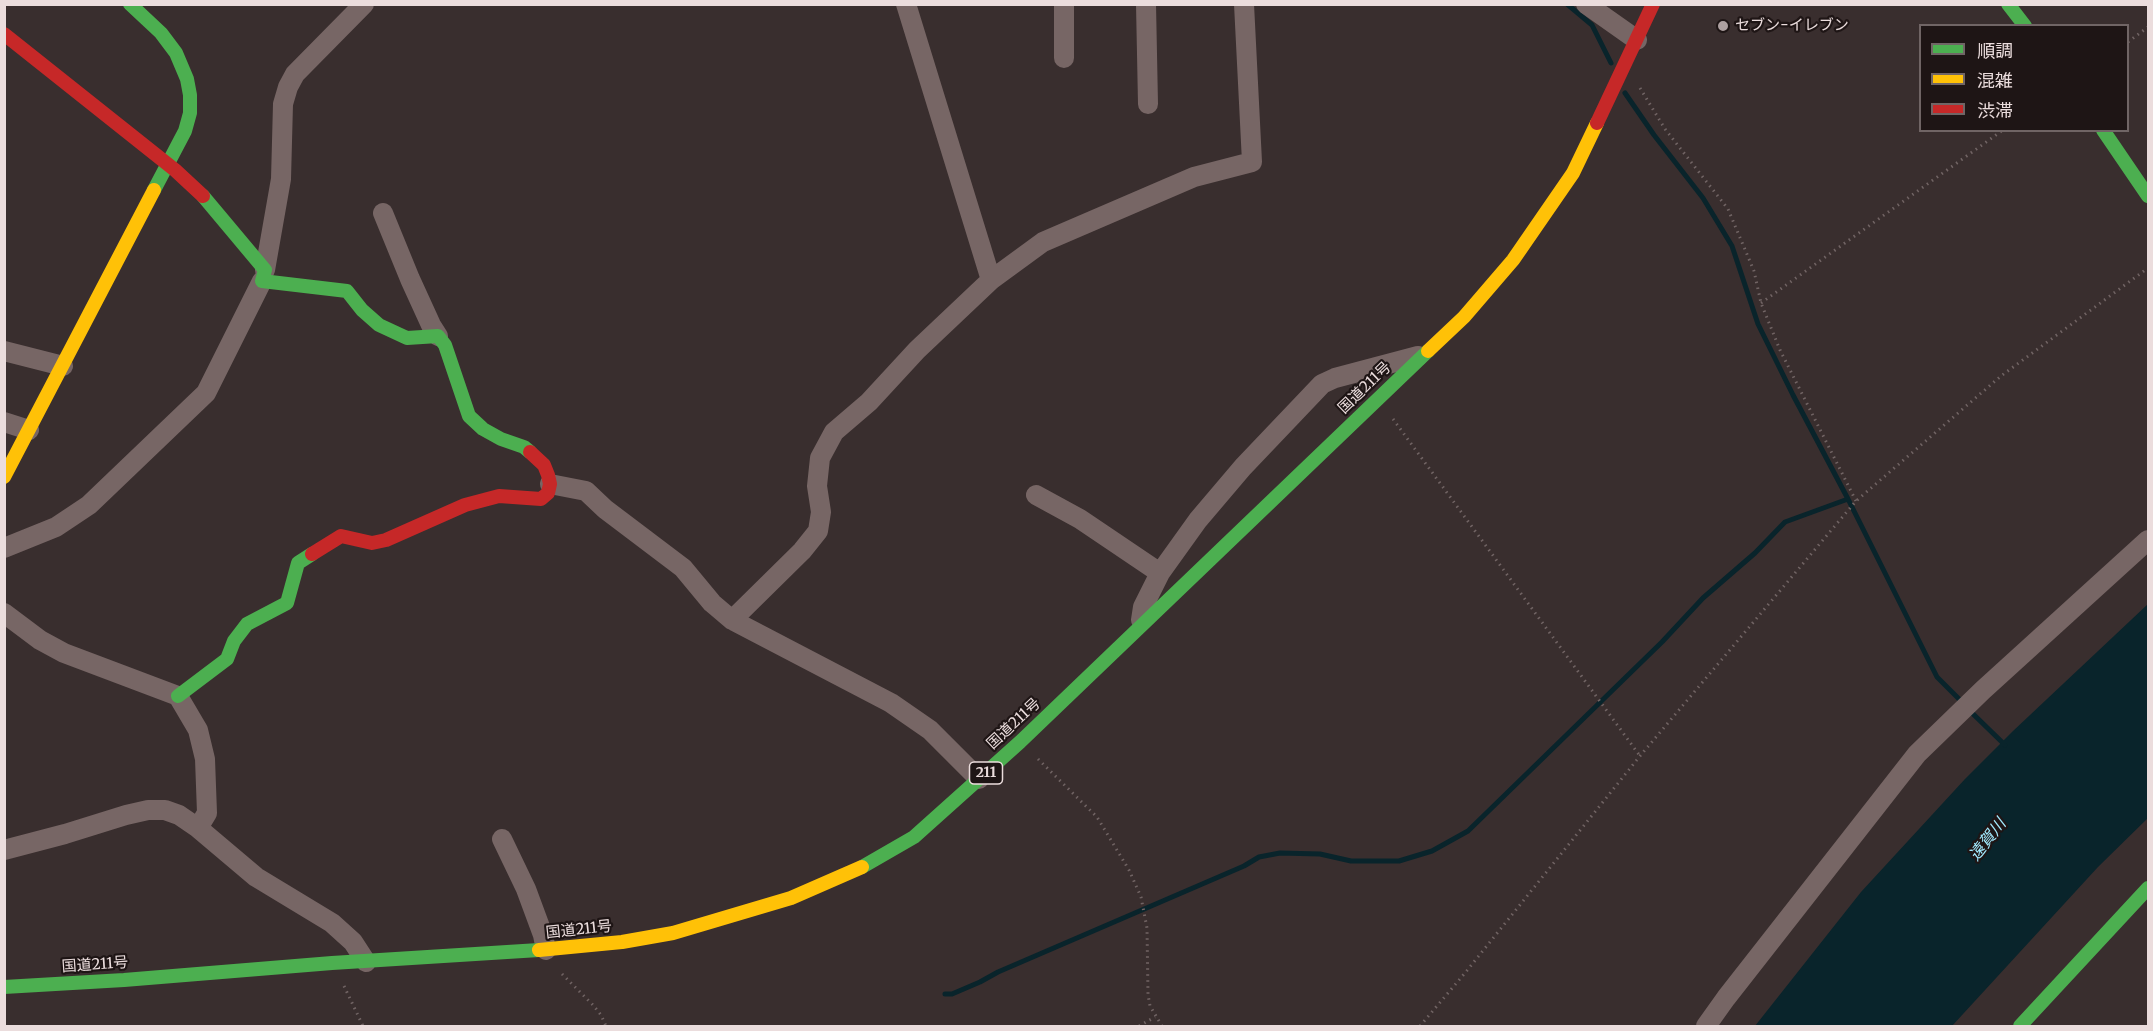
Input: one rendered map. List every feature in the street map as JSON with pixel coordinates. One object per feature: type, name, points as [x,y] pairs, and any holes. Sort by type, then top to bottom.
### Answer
[{"type":"main road","points":[[4,477],[185,131],[190,95],[187,79],[176,53],[161,33],[130,4]]},
{"type":"main road","name":"国道211号","points":[[4,987],[546,950],[622,942],[673,933],[791,898],[867,864],[914,837],[1020,742],[1464,317],[1513,260],[1573,173],[1653,4]]},
{"type":"main road","points":[[2008,4],[2023,24]]},
{"type":"main road","points":[[4,34],[175,170],[202,195],[264,275],[347,291],[362,310],[379,325],[407,338],[438,336],[445,345],[469,416],[483,429],[501,439],[524,447],[535,456],[544,465],[550,484],[548,494],[541,499],[499,496],[465,505],[386,540],[372,543],[341,536],[298,563],[287,603],[247,624],[234,641],[227,659],[178,696]]},
{"type":"main road","points":[[2104,132],[2148,196]]},
{"type":"main road","points":[[2020,1026],[2148,888]]},
{"type":"street","points":[[4,548],[56,527],[89,505],[206,393],[264,275],[281,179],[283,104],[288,87],[295,74],[364,4]]},
{"type":"street","points":[[906,4],[991,280]]},
{"type":"street","points":[[1064,58],[1065,4]]},
{"type":"street","points":[[1146,4],[1148,104]]},
{"type":"street","points":[[732,620],[802,551],[818,531],[821,512],[817,486],[820,458],[834,432],[869,402],[917,350],[991,280],[1043,242],[1194,177],[1252,162],[1245,4]]},
{"type":"street","points":[[1586,4],[1637,40]]},
{"type":"street","points":[[383,213],[410,279],[438,336]]},
{"type":"street","points":[[4,351],[63,366]]},
{"type":"street","points":[[1139,627],[1143,607],[1160,573],[1198,520],[1243,467],[1322,384],[1335,378],[1423,355]]},
{"type":"street","points":[[4,423],[29,430]]},
{"type":"street","points":[[550,484],[586,491],[605,509],[683,568],[712,603],[732,620],[891,703],[930,730],[979,779]]},
{"type":"street","points":[[1036,495],[1080,519],[1160,573]]},
{"type":"street","points":[[1706,1026],[1917,754],[1983,690],[2148,540]]},
{"type":"street","points":[[4,613],[40,640],[64,653],[178,696],[198,730],[205,759],[207,813],[198,828]]},
{"type":"street","points":[[4,850],[148,810],[165,810],[179,815],[198,828],[256,877],[332,923],[353,942],[366,962]]},
{"type":"street","points":[[502,839],[526,889],[543,934],[546,950]]},
{"type":"path","points":[[2129,41],[2148,27]]},
{"type":"path","points":[[1626,64],[1665,129],[1728,209],[1754,270],[1761,303],[1780,350],[1856,501]]},
{"type":"path","points":[[1761,303],[2000,132]]},
{"type":"path","points":[[1420,1026],[1640,756],[1856,501],[2001,376],[2148,268]]},
{"type":"path","points":[[1378,398],[1640,756]]},
{"type":"path","points":[[1020,742],[1097,817],[1130,870],[1141,897],[1147,928],[1148,994],[1155,1017],[1162,1026]]},
{"type":"path","points":[[546,950],[561,972],[597,1010],[606,1026]]},
{"type":"path","points":[[332,963],[363,1026]]},
{"type":"path","points":[[1139,1026],[1155,1017]]},
{"type":"water","name":"遠賀川","points":[[2148,604],[2148,818],[2098,867],[1952,1026],[1755,1026],[1861,892],[1965,779]]},
{"type":"waterway","points":[[1567,4],[1592,25],[1611,63]]},
{"type":"waterway","points":[[1625,93],[1703,198],[1732,246],[1758,324],[1793,395],[1937,677],[1963,703]]},
{"type":"waterway","points":[[945,994],[952,994],[980,982],[998,972],[1244,866],[1259,857],[1280,853],[1320,854],[1351,861],[1399,861],[1432,851],[1468,831],[1662,642],[1703,598],[1755,553],[1785,522],[1848,499]]},
{"type":"waterway","points":[[1969,710],[2005,745]]},
{"type":"traffic: fast","points":[[130,4],[161,33],[176,53],[187,79],[190,95],[190,113],[185,131],[154,190]]},
{"type":"traffic: fast","points":[[2008,4],[2023,24]]},
{"type":"traffic: fast","points":[[2104,132],[2148,196]]},
{"type":"traffic: fast","points":[[203,196],[265,270],[262,281],[347,291],[362,310],[379,325],[407,338],[438,336],[445,345],[469,416],[483,429],[501,439],[524,447],[530,452]]},
{"type":"traffic: fast","points":[[862,867],[914,837],[1020,742],[1428,351]]},
{"type":"traffic: fast","points":[[178,696],[227,659],[234,641],[247,624],[287,603],[298,563],[312,554]]},
{"type":"traffic: fast","points":[[2020,1026],[2148,888]]},
{"type":"traffic: fast","points":[[4,987],[539,950]]},
{"type":"traffic: slow","points":[[1428,351],[1464,317],[1513,260],[1573,173],[1597,123]]},
{"type":"traffic: slow","points":[[4,477],[154,190]]},
{"type":"traffic: slow","points":[[539,950],[622,942],[673,933],[791,898],[862,867]]},
{"type":"traffic: jam","points":[[1597,123],[1653,4]]},
{"type":"traffic: jam","points":[[4,34],[175,170],[203,196]]},
{"type":"traffic: jam","points":[[312,554],[341,536],[372,543],[386,540],[465,505],[499,496],[541,499],[548,493],[550,484],[548,475],[544,465],[530,452]]},
{"type":"place","name":"セブン-イレブン","points":[[1723,26]]}]
